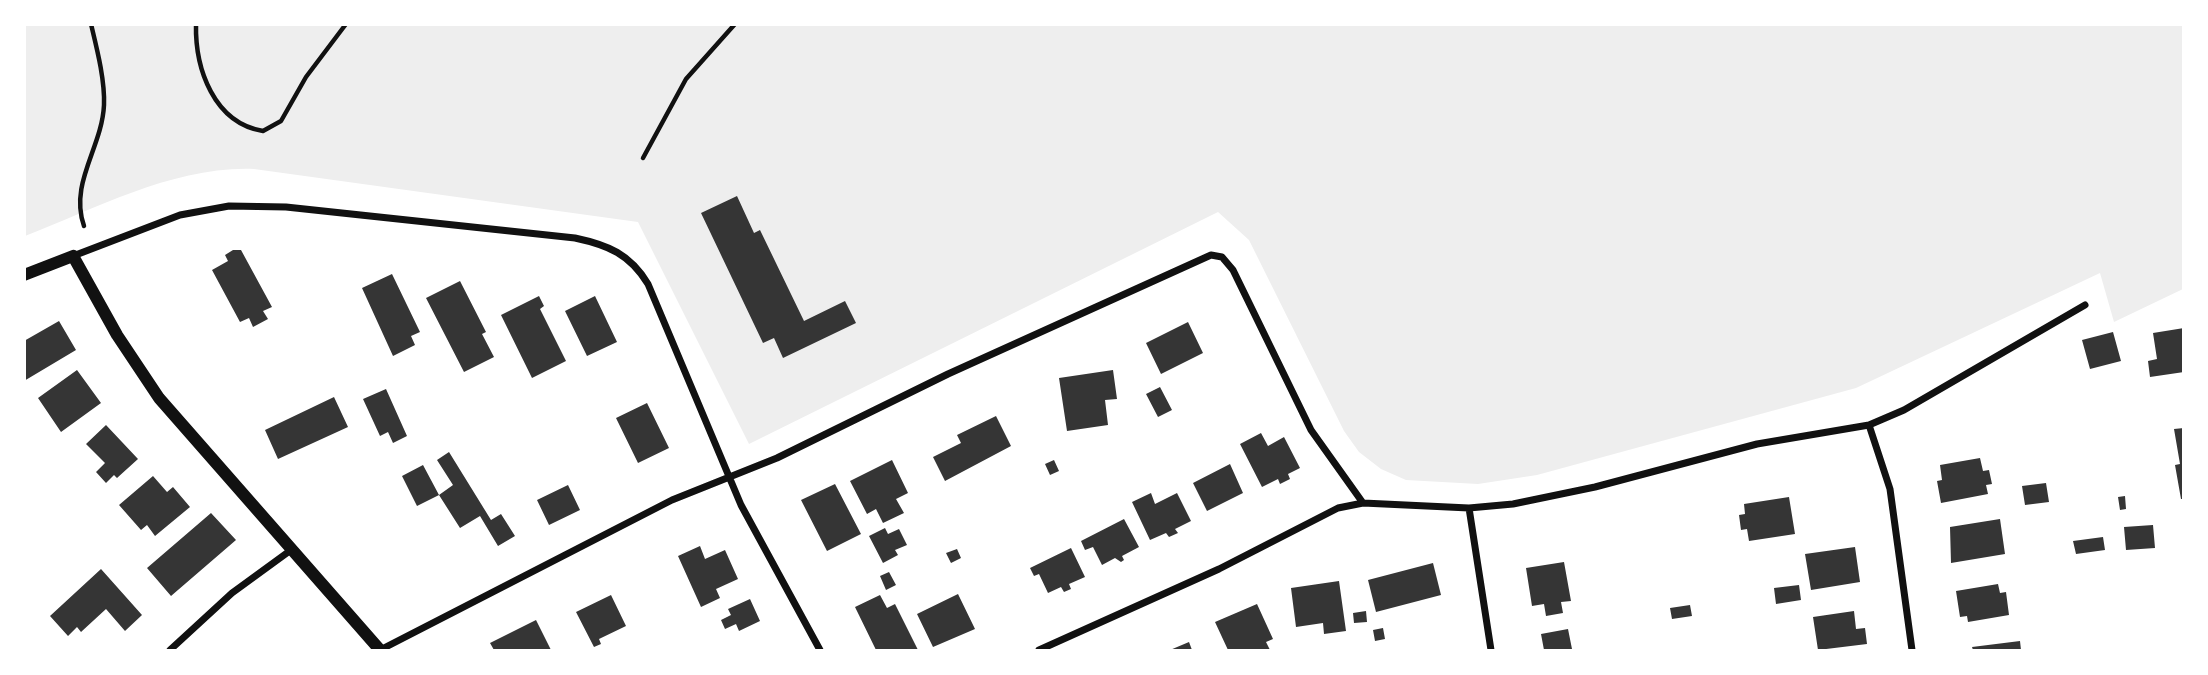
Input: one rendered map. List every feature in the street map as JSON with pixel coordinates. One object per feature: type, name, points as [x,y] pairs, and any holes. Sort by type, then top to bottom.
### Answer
[{"type":"street","points":[[24,275],[187,213],[237,205],[286,207],[575,238],[607,246],[634,264],[648,284],[741,505],[820,650]]},
{"type":"street","points":[[73,256],[117,335],[159,398],[380,650],[672,500],[777,458],[948,374],[1211,255],[1222,257],[1233,270],[1311,430],[1363,503]]},
{"type":"street","points":[[1040,650],[1219,569],[1328,512],[1363,503],[1468,508],[1551,497],[1757,444],[1869,425],[1904,410],[2085,305]]},
{"type":"street","points":[[1869,425],[1890,489],[1912,650]]},
{"type":"street","points":[[1468,508],[1491,650]]},
{"type":"street","points":[[170,650],[232,593],[291,550]]},
{"type":"path","points":[[84,226],[79,211],[79,193],[97,141],[104,105],[91,24]]},
{"type":"path","points":[[196,24],[196,49],[202,76],[220,105],[244,128],[263,131],[281,121],[306,77],[346,24]]},
{"type":"path","points":[[643,158],[686,79],[735,24]]},
{"type":"shaded area","points":[[25,25],[2183,25],[2183,289],[2114,322],[2100,273],[1856,388],[1537,475],[1478,484],[1406,480],[1381,469],[1359,452],[1344,431],[1249,240],[1218,212],[749,444],[638,222],[254,169],[224,170],[166,181],[25,236]]},
{"type":"building","points":[[737,196],[754,233],[760,230],[804,321],[845,301],[856,323],[783,358],[774,338],[763,343],[701,213]]},
{"type":"building","points":[[233,250],[241,250],[272,307],[263,311],[268,319],[253,327],[249,318],[240,322],[212,270],[228,261],[225,255]]},
{"type":"building","points":[[392,274],[420,332],[411,336],[415,345],[393,356],[362,288]]},
{"type":"building","points":[[460,281],[486,332],[482,334],[494,357],[464,372],[426,298]]},
{"type":"building","points":[[539,296],[544,306],[540,309],[566,361],[532,378],[501,315]]},
{"type":"building","points":[[595,296],[617,342],[587,356],[565,311]]},
{"type":"building","points":[[59,321],[76,350],[24,381],[24,341]]},
{"type":"building","points":[[1188,322],[1203,353],[1161,374],[1146,343]]},
{"type":"building","points":[[2184,328],[2184,372],[2150,377],[2148,361],[2157,359],[2153,333]]},
{"type":"building","points":[[2113,332],[2121,361],[2090,369],[2082,340]]},
{"type":"building","points":[[77,370],[101,403],[61,432],[38,398]]},
{"type":"building","points":[[1113,370],[1117,399],[1105,400],[1108,425],[1067,431],[1059,378]]},
{"type":"building","points":[[1160,387],[1172,410],[1158,417],[1146,394]]},
{"type":"building","points":[[386,389],[407,436],[393,443],[388,432],[380,436],[363,399]]},
{"type":"building","points":[[334,397],[348,427],[278,459],[265,430]]},
{"type":"building","points":[[647,403],[669,448],[638,463],[616,418]]},
{"type":"building","points":[[996,416],[1011,446],[945,481],[933,457],[961,443],[957,435]]},
{"type":"building","points":[[106,425],[138,459],[117,478],[114,475],[106,483],[96,472],[105,463],[86,444]]},
{"type":"building","points":[[2184,428],[2184,499],[2181,499],[2175,465],[2180,464],[2174,429]]},
{"type":"building","points":[[1261,433],[1268,446],[1284,437],[1300,468],[1288,474],[1290,479],[1280,484],[1278,479],[1262,487],[1240,444]]},
{"type":"building","points":[[449,452],[491,520],[501,514],[515,536],[498,546],[480,516],[460,528],[439,495],[453,485],[437,460]]},
{"type":"building","points":[[1980,458],[1983,471],[1989,470],[1992,484],[1986,485],[1988,494],[1941,503],[1937,481],[1942,480],[1940,465]]},
{"type":"building","points":[[892,460],[908,493],[896,499],[904,513],[883,523],[876,509],[867,514],[850,481]]},
{"type":"building","points":[[1054,460],[1059,471],[1050,475],[1045,464]]},
{"type":"building","points":[[1230,464],[1243,493],[1207,511],[1193,483]]},
{"type":"building","points":[[423,465],[439,495],[417,506],[402,476]]},
{"type":"building","points":[[153,476],[167,492],[173,487],[190,507],[155,536],[147,525],[141,530],[119,505]]},
{"type":"building","points":[[2046,483],[2049,502],[2025,505],[2022,486]]},
{"type":"building","points":[[835,484],[861,534],[827,551],[801,500]]},
{"type":"building","points":[[568,485],[580,510],[549,525],[537,500]]},
{"type":"building","points":[[1151,493],[1155,504],[1177,493],[1191,521],[1175,529],[1178,533],[1169,537],[1166,533],[1150,540],[1132,502]]},
{"type":"building","points":[[2125,496],[2126,509],[2120,510],[2118,497]]},
{"type":"building","points":[[1789,497],[1795,534],[1749,541],[1747,529],[1741,530],[1739,515],[1745,514],[1744,504]]},
{"type":"building","points":[[211,513],[236,540],[171,596],[147,568]]},
{"type":"building","points":[[1124,519],[1139,547],[1122,556],[1124,560],[1121,562],[1115,558],[1102,565],[1093,547],[1085,550],[1081,541]]},
{"type":"building","points":[[2000,519],[2005,554],[1951,563],[1950,527]]},
{"type":"building","points":[[2153,525],[2155,548],[2126,550],[2124,527]]},
{"type":"building","points":[[885,528],[888,534],[899,529],[907,545],[895,550],[898,555],[883,563],[869,536]]},
{"type":"building","points":[[2103,537],[2105,550],[2076,554],[2073,541]]},
{"type":"building","points":[[700,546],[705,559],[725,550],[738,579],[716,589],[720,598],[701,607],[678,556]]},
{"type":"building","points":[[1855,547],[1860,582],[1811,590],[1805,554]]},
{"type":"building","points":[[1071,548],[1085,577],[1069,584],[1071,589],[1064,592],[1061,587],[1048,593],[1039,574],[1034,576],[1030,568]]},
{"type":"building","points":[[957,549],[961,558],[951,563],[946,553]]},
{"type":"building","points":[[1564,562],[1571,601],[1561,602],[1563,613],[1546,616],[1544,604],[1532,606],[1526,568]]},
{"type":"building","points":[[1433,563],[1441,595],[1376,612],[1368,580]]},
{"type":"building","points":[[101,569],[142,615],[125,631],[106,609],[81,632],[77,627],[68,636],[50,616]]},
{"type":"building","points":[[889,572],[896,585],[886,590],[880,576]]},
{"type":"building","points":[[1339,581],[1346,631],[1324,634],[1323,623],[1296,627],[1291,588]]},
{"type":"building","points":[[1998,584],[2000,593],[2006,592],[2009,615],[1968,622],[1967,616],[1960,617],[1956,591]]},
{"type":"building","points":[[1799,585],[1801,600],[1776,604],[1774,588]]},
{"type":"building","points":[[958,594],[975,629],[933,647],[917,614]]},
{"type":"building","points":[[611,595],[626,626],[599,639],[601,644],[594,647],[576,612]]},
{"type":"building","points":[[880,595],[887,608],[895,604],[918,650],[876,650],[855,607]]},
{"type":"building","points":[[750,599],[760,621],[739,631],[736,624],[725,629],[721,620],[731,615],[728,609]]},
{"type":"building","points":[[1257,604],[1273,639],[1266,642],[1270,650],[1228,650],[1215,622]]},
{"type":"building","points":[[1690,605],[1692,616],[1672,619],[1670,608]]},
{"type":"building","points":[[1366,611],[1367,622],[1354,623],[1353,613]]},
{"type":"building","points":[[1854,611],[1856,629],[1865,628],[1867,644],[1818,650],[1813,617]]},
{"type":"building","points":[[536,620],[551,650],[494,650],[490,643]]},
{"type":"building","points":[[1383,628],[1385,639],[1375,641],[1373,630]]},
{"type":"building","points":[[1568,629],[1572,649],[1544,650],[1541,634]]},
{"type":"building","points":[[2020,641],[2021,650],[1973,650],[1972,647]]},
{"type":"building","points":[[1189,642],[1192,650],[1170,650]]}]
